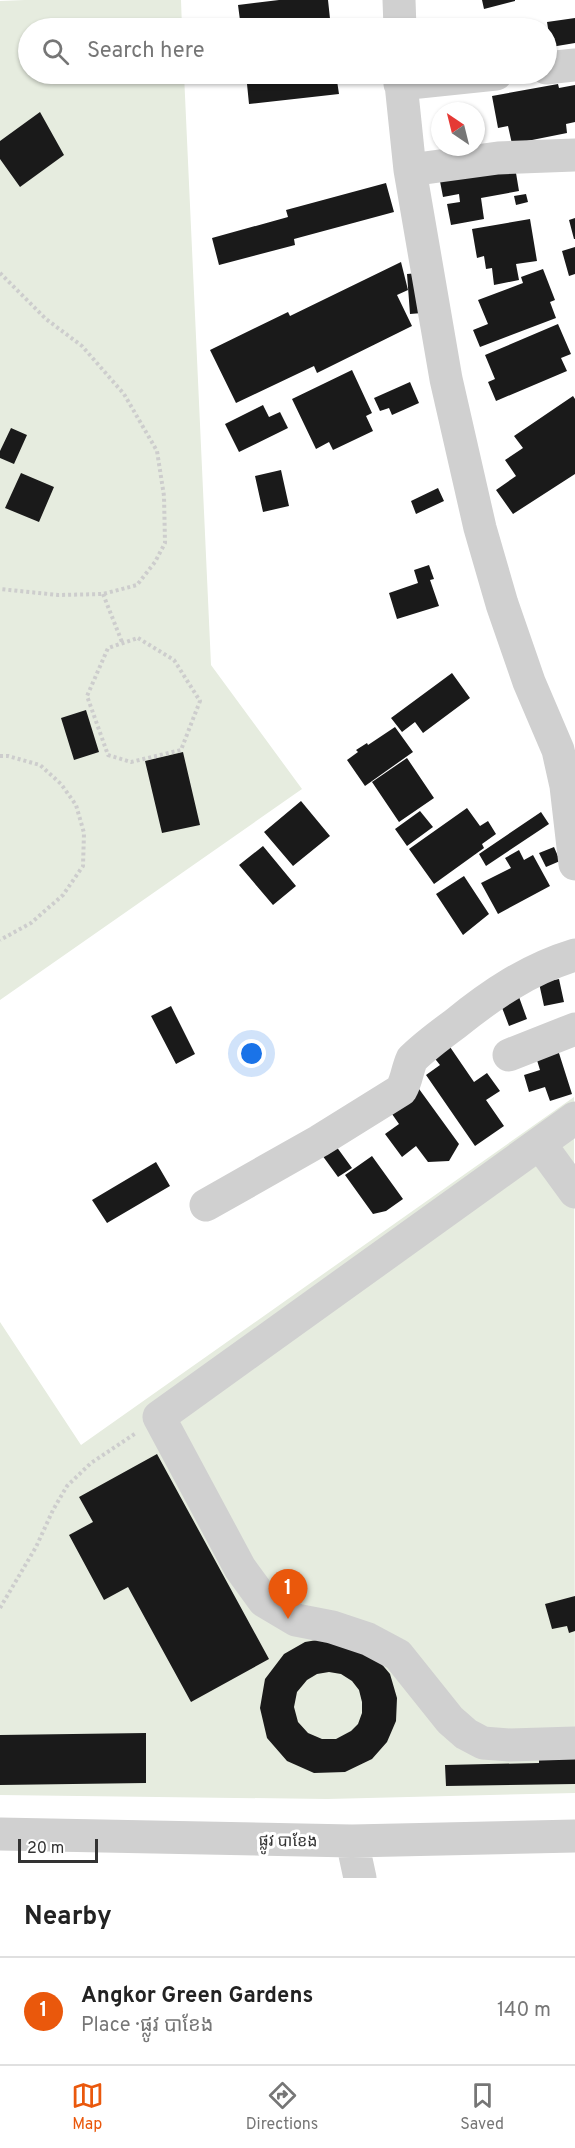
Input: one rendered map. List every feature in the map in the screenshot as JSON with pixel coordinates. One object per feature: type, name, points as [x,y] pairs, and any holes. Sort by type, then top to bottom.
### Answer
[{"type":"street","points":[[399,0],[400,18]]},
{"type":"street","points":[[557,67],[575,65]]},
{"type":"street","points":[[401,84],[410,170],[446,379],[480,528],[514,643],[567,747],[566,786],[575,864]]},
{"type":"street","points":[[410,170],[498,158],[575,155]]},
{"type":"street","points":[[206,1204],[319,1141],[401,1090],[407,1079],[412,1059],[486,999],[523,976],[575,956]]},
{"type":"street","points":[[509,1055],[575,1029]]},
{"type":"street","points":[[575,1118],[159,1417],[240,1568],[264,1601],[296,1620],[332,1627],[368,1639],[398,1655],[450,1720],[466,1734],[483,1743],[510,1745],[575,1743]]},
{"type":"street","points":[[540,1144],[575,1192]]},
{"type":"street","name":"ផ្លូវ បាខែង","points":[[0,1834],[352,1841],[575,1836]]},
{"type":"street","points":[[352,1841],[360,1878]]},
{"type":"path","points":[[0,273],[46,319],[82,346],[124,394],[157,451],[164,496],[165,543],[155,562],[137,585],[103,594],[58,595],[0,590]]},
{"type":"path","points":[[103,594],[122,642]]},
{"type":"path","points":[[138,638],[174,660],[200,701],[181,750],[131,762],[108,755],[87,696],[108,648],[122,642],[138,638]]},
{"type":"path","points":[[0,756],[40,765],[61,784],[76,805],[84,833],[83,866],[63,895],[31,923],[0,940]]},
{"type":"path","points":[[0,1608],[31,1558],[67,1486],[91,1463],[159,1417]]},
{"type":"shaded area","points":[[181,0],[182,18],[18,18],[18,84],[184,84],[211,665],[302,789],[0,1000],[0,1]]},
{"type":"shaded area","points":[[574,1097],[575,1793],[327,1799],[0,1795],[0,1322],[81,1445]]},
{"type":"building","points":[[279,0],[328,0],[330,18],[240,18],[238,5]]},
{"type":"building","points":[[482,0],[515,0],[515,1],[484,9]]},
{"type":"building","points":[[575,18],[575,43],[557,46],[557,21]]},
{"type":"building","points":[[247,84],[338,84],[339,94],[249,104]]},
{"type":"building","points":[[558,84],[559,88],[575,85],[575,122],[566,124],[567,133],[512,144],[508,126],[498,128],[492,96]]},
{"type":"building","points":[[40,112],[64,155],[20,187],[0,159],[0,141]]},
{"type":"building","points":[[514,161],[519,191],[481,198],[484,219],[451,225],[447,204],[460,202],[459,194],[443,197],[439,176]]},
{"type":"building","points":[[386,183],[394,212],[294,239],[295,245],[219,265],[212,238],[288,217],[286,210]]},
{"type":"building","points":[[526,194],[528,202],[516,205],[514,196]]},
{"type":"building","points":[[575,218],[575,239],[574,239],[569,220]]},
{"type":"building","points":[[530,219],[537,261],[516,264],[519,280],[494,285],[492,268],[486,269],[484,256],[477,258],[472,229]]},
{"type":"building","points":[[575,247],[575,274],[569,276],[562,251]]},
{"type":"building","points":[[401,262],[408,290],[397,295],[412,326],[317,373],[314,366],[236,403],[210,350],[288,312],[290,316]]},
{"type":"building","points":[[543,269],[555,300],[550,302],[556,318],[480,347],[473,330],[488,324],[478,300],[523,283],[521,277]]},
{"type":"building","points":[[419,273],[422,313],[410,314],[407,274]]},
{"type":"building","points":[[558,324],[571,354],[561,358],[567,371],[496,401],[488,382],[495,379],[485,355]]},
{"type":"building","points":[[352,370],[372,413],[366,416],[373,431],[333,450],[329,442],[316,449],[292,399]]},
{"type":"building","points":[[410,382],[419,403],[392,415],[389,408],[380,411],[374,398]]},
{"type":"building","points":[[573,396],[575,399],[575,474],[513,514],[496,490],[516,476],[505,460],[523,448],[514,436]]},
{"type":"building","points":[[263,405],[269,417],[280,412],[288,428],[239,452],[225,424]]},
{"type":"building","points":[[11,428],[27,435],[14,464],[0,458],[0,451]]},
{"type":"building","points":[[281,470],[289,506],[263,512],[255,476]]},
{"type":"building","points":[[21,473],[54,487],[39,522],[5,508]]},
{"type":"building","points":[[438,488],[444,501],[416,514],[411,501]]},
{"type":"building","points":[[429,565],[434,579],[430,580],[439,606],[397,619],[389,593],[418,583],[414,570]]},
{"type":"building","points":[[452,673],[470,698],[423,733],[415,722],[402,732],[391,718]]},
{"type":"building","points":[[86,710],[99,752],[74,760],[61,718]]},
{"type":"building","points":[[395,727],[413,752],[365,786],[347,760],[358,752],[356,750]]},
{"type":"building","points":[[183,752],[200,825],[162,833],[145,761]]},
{"type":"building","points":[[407,758],[434,798],[399,822],[372,782]]},
{"type":"building","points":[[301,801],[330,836],[293,866],[264,832]]},
{"type":"building","points":[[467,808],[480,826],[488,821],[496,834],[482,844],[484,848],[434,884],[409,849]]},
{"type":"building","points":[[420,811],[433,827],[407,846],[395,829]]},
{"type":"building","points":[[541,812],[549,824],[486,866],[479,854]]},
{"type":"building","points":[[263,846],[296,886],[273,905],[239,865]]},
{"type":"building","points":[[554,847],[560,861],[546,867],[539,853]]},
{"type":"building","points":[[519,850],[524,860],[533,855],[550,886],[498,914],[481,883],[511,868],[505,858]]},
{"type":"building","points":[[464,876],[489,914],[463,935],[436,894]]},
{"type":"building","points":[[559,979],[564,1002],[544,1006],[539,983]]},
{"type":"building","points":[[519,997],[527,1019],[509,1026],[501,1005]]},
{"type":"building","points":[[171,1006],[195,1054],[176,1064],[151,1016]]},
{"type":"building","points":[[448,1044],[474,1082],[487,1073],[500,1091],[486,1100],[504,1126],[475,1146],[426,1075],[440,1065],[432,1055]]},
{"type":"building","points":[[558,1050],[572,1094],[550,1101],[545,1087],[529,1092],[524,1075],[540,1070],[536,1057]]},
{"type":"building","points":[[414,1082],[459,1144],[449,1161],[428,1162],[416,1146],[402,1157],[385,1134],[399,1124],[385,1104]]},
{"type":"building","points":[[336,1146],[352,1168],[338,1177],[322,1155]]},
{"type":"building","points":[[372,1156],[403,1199],[386,1211],[373,1214],[345,1175]]},
{"type":"building","points":[[156,1162],[170,1186],[107,1223],[92,1200]]},
{"type":"building","points":[[157,1454],[269,1659],[191,1702],[128,1587],[104,1600],[69,1535],[93,1522],[79,1497]]},
{"type":"building","points":[[575,1596],[575,1631],[569,1633],[567,1626],[552,1629],[545,1604]]},
{"type":"building","points":[[329,1638],[374,1655],[390,1674],[397,1698],[396,1721],[387,1742],[372,1759],[345,1772],[314,1773],[287,1761],[267,1738],[260,1708],[265,1679],[284,1654],[305,1642]],"holes":[[[329,1672],[341,1674],[352,1681],[359,1690],[362,1713],[358,1724],[351,1731],[336,1739],[322,1739],[308,1733],[298,1722],[294,1707],[297,1692],[307,1680],[317,1674]]]},
{"type":"building","points":[[146,1733],[146,1783],[0,1785],[0,1735]]},
{"type":"building","points":[[575,1750],[575,1784],[446,1786],[445,1765],[539,1763],[539,1751]]},
{"type":"place","name":"Angkor Green Gardens","points":[[288,1619]]}]
